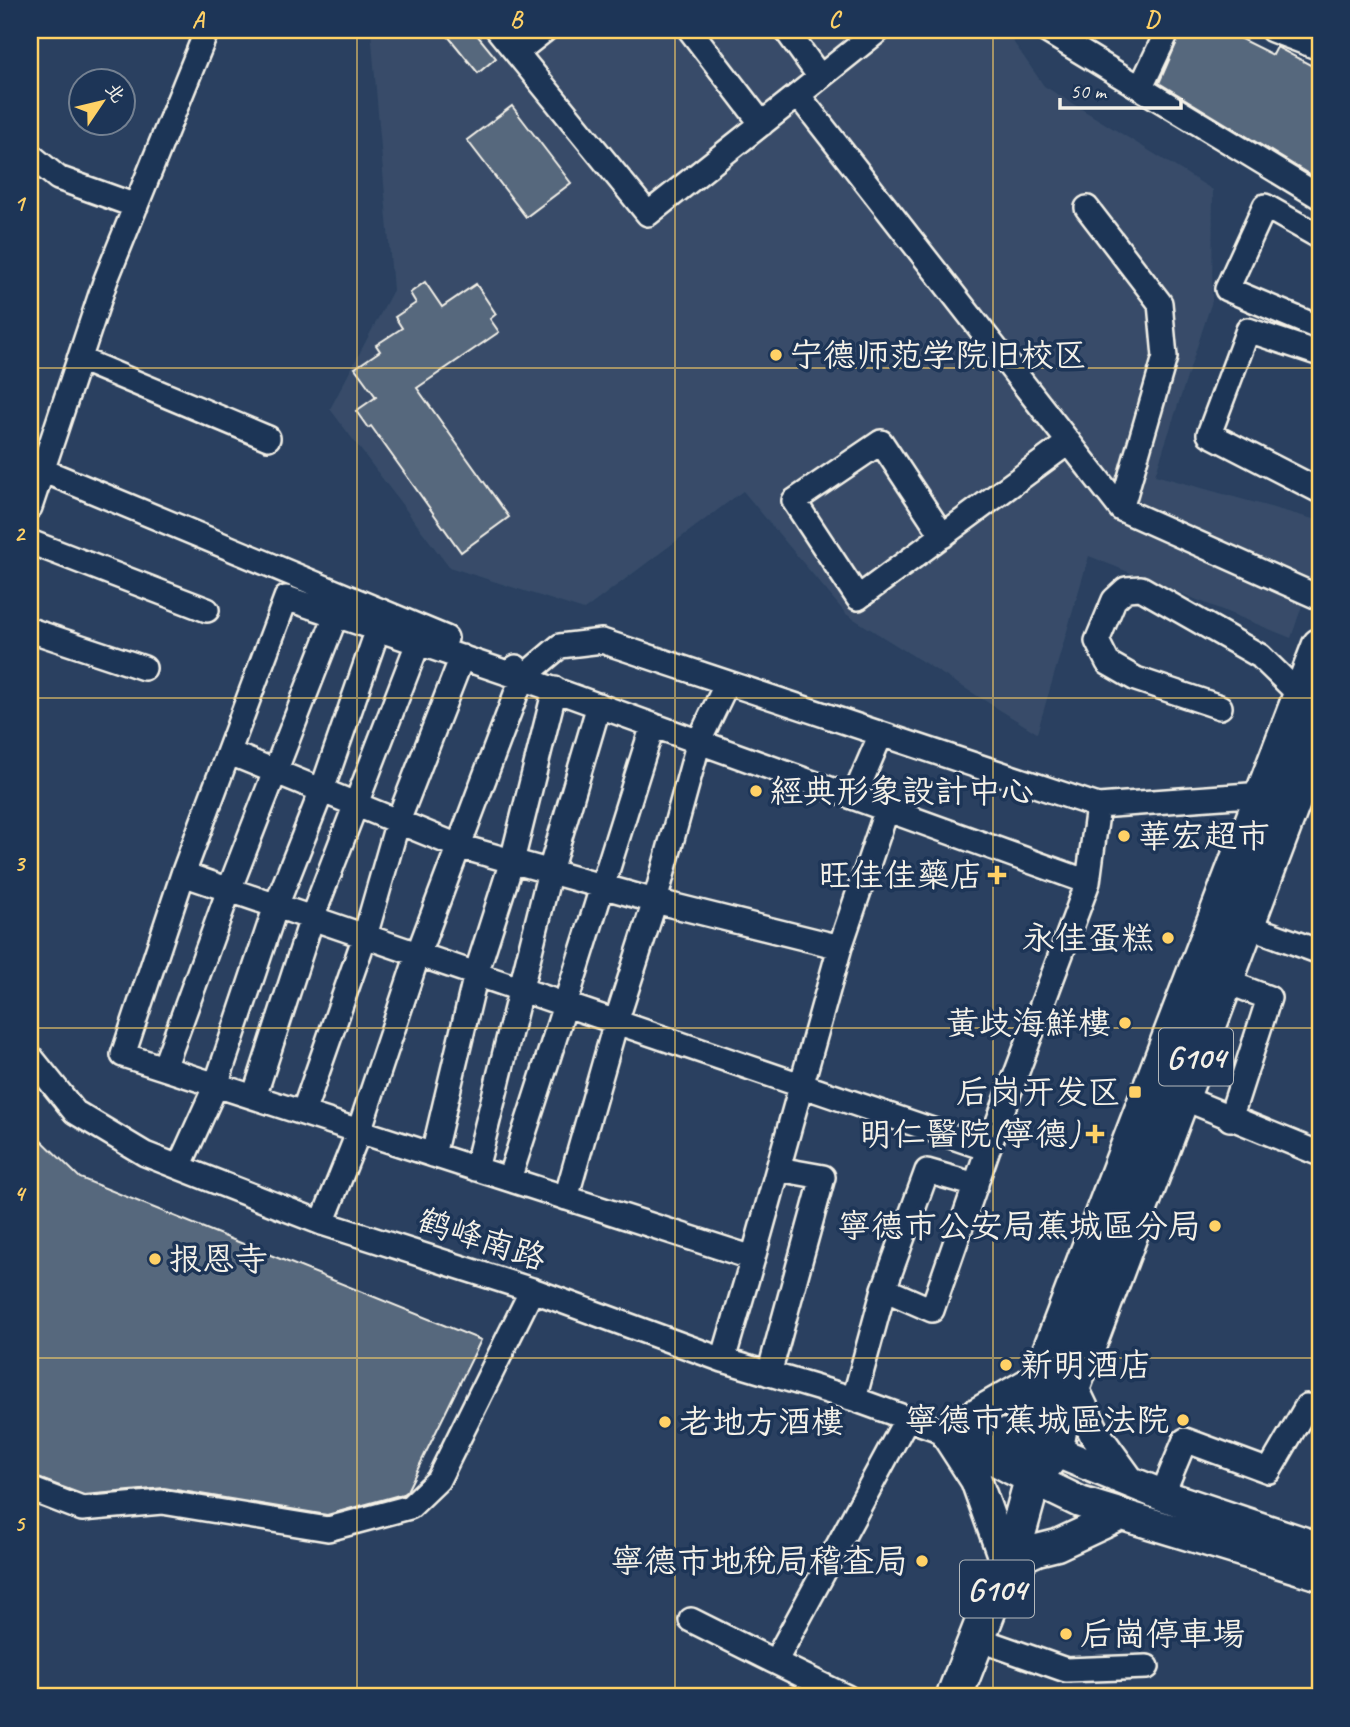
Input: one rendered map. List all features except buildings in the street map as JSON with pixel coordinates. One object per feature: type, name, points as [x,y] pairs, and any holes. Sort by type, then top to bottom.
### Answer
[{"type":"highway","name":"G104","points":[[1166,1091],[1225,981],[1292,793],[1301,696],[1320,646]]},
{"type":"highway","name":"G104","points":[[1033,1478],[1023,1438],[1029,1407],[1056,1382],[1166,1091],[1320,729]]},
{"type":"highway","name":"G104","points":[[954,1697],[1006,1564],[1033,1478],[1055,1451],[1060,1417],[1056,1382]]},
{"type":"main road","points":[[945,1432],[1056,1382],[1129,1482]]},
{"type":"main road","points":[[945,1432],[1015,1435],[1129,1482],[1320,1548]]},
{"type":"main road","points":[[945,1432],[1080,1502],[1320,1575]]},
{"type":"main road","points":[[945,1432],[976,1480],[1006,1564],[1037,1550],[1057,1545],[1121,1515]]},
{"type":"street","points":[[30,507],[36,468],[79,359],[105,282],[207,30]]},
{"type":"street","points":[[498,30],[648,214],[879,30]]},
{"type":"street","points":[[517,52],[545,30]]},
{"type":"street","points":[[691,30],[762,124]]},
{"type":"street","points":[[786,30],[820,77]]},
{"type":"street","points":[[1045,30],[1320,197]]},
{"type":"street","points":[[1141,86],[1168,30]]},
{"type":"street","points":[[1272,30],[1314,47]]},
{"type":"street","points":[[798,95],[1121,509],[1320,598]]},
{"type":"street","points":[[30,155],[58,178],[136,206]]},
{"type":"street","points":[[1320,237],[1265,206],[1227,289],[1320,328]]},
{"type":"street","points":[[1087,208],[1160,303],[1165,357],[1121,509]]},
{"type":"street","points":[[1320,354],[1248,330],[1209,434],[1320,491]]},
{"type":"street","points":[[79,359],[268,438]]},
{"type":"street","points":[[943,536],[881,442],[794,501],[858,598],[943,536],[1069,442]]},
{"type":"street","points":[[36,468],[516,666],[522,678]]},
{"type":"street","points":[[30,542],[206,610]]},
{"type":"street","points":[[1220,707],[1136,679],[1108,663],[1097,641],[1114,600],[1126,589],[1141,589],[1260,656],[1301,696]]},
{"type":"street","points":[[753,1258],[123,1055],[183,874],[286,598],[555,689],[1088,882]]},
{"type":"street","points":[[164,1068],[335,615]]},
{"type":"street","points":[[178,1167],[216,1085],[276,906],[322,790],[378,629]]},
{"type":"street","points":[[30,630],[144,668]]},
{"type":"street","points":[[322,1223],[359,1131],[418,954],[522,678],[560,646],[601,641],[1098,806],[1292,793]]},
{"type":"street","points":[[254,1097],[312,918],[418,642]]},
{"type":"street","points":[[303,1113],[365,936],[398,821],[462,657]]},
{"type":"street","points":[[566,1198],[616,1022],[655,901],[699,741],[727,682]]},
{"type":"street","points":[[433,1155],[477,974],[512,861],[555,689]]},
{"type":"street","points":[[476,1169],[519,989],[598,705]]},
{"type":"street","points":[[509,1179],[567,1005],[601,886],[653,725]]},
{"type":"street","points":[[853,797],[881,734]]},
{"type":"street","points":[[230,753],[458,846],[655,901],[840,947]]},
{"type":"street","points":[[884,1289],[932,1310],[1088,882],[1098,806]]},
{"type":"street","points":[[723,1360],[840,947],[887,809]]},
{"type":"street","points":[[183,874],[989,1149]]},
{"type":"street","points":[[1246,925],[1320,952]]},
{"type":"street","points":[[1225,981],[1269,998],[1230,1119]]},
{"type":"street","name":"鹤峰南路","points":[[30,1056],[75,1112],[145,1154],[322,1223],[532,1290],[723,1360],[854,1399],[945,1432]]},
{"type":"street","points":[[1166,1091],[1320,1154]]},
{"type":"street","points":[[769,1374],[823,1177],[778,1168]]},
{"type":"street","points":[[854,1399],[884,1289],[927,1171],[976,1185]]},
{"type":"street","points":[[30,1489],[82,1509],[162,1502],[328,1529],[410,1507],[438,1480],[532,1290]]},
{"type":"street","points":[[1162,1494],[1185,1440],[1269,1471],[1307,1406],[1320,1408]]},
{"type":"street","points":[[775,1662],[906,1420]]},
{"type":"street","points":[[691,1620],[847,1697]]},
{"type":"street","points":[[978,1639],[1066,1670],[1147,1667]]},
{"type":"shaded area","name":"宁德师范学院旧校区","points":[[371,30],[1005,30],[1044,86],[1213,190],[1212,301],[1155,475],[1320,521],[1320,553],[1291,638],[1089,556],[1037,733],[846,614],[743,491],[584,610],[449,567],[330,409],[393,290]]},
{"type":"place","name":"宁德师范学院旧校区","points":[[776,355]]},
{"type":"place","name":"經典形象設計中心","points":[[756,791]]},
{"type":"place","name":"華宏超市","points":[[1124,836]]},
{"type":"place","name":"旺佳佳藥店","points":[[997,875]]},
{"type":"place","name":"永佳蛋糕","points":[[1168,938]]},
{"type":"place","name":"黃歧海鮮樓","points":[[1125,1023]]},
{"type":"place","name":"后岗开发区","points":[[1135,1092]]},
{"type":"place","name":"明仁醫院(寧德)","points":[[1095,1134]]},
{"type":"place","name":"寧德市公安局蕉城區分局","points":[[1215,1226]]},
{"type":"place","name":"报恩寺","points":[[155,1259]]},
{"type":"place","name":"新明酒店","points":[[1006,1365]]},
{"type":"place","name":"寧德市蕉城區法院","points":[[1183,1420]]},
{"type":"place","name":"老地方酒樓","points":[[665,1422]]},
{"type":"place","name":"寧德市地稅局稽查局","points":[[922,1561]]},
{"type":"place","name":"后崗停車場","points":[[1066,1634]]}]
